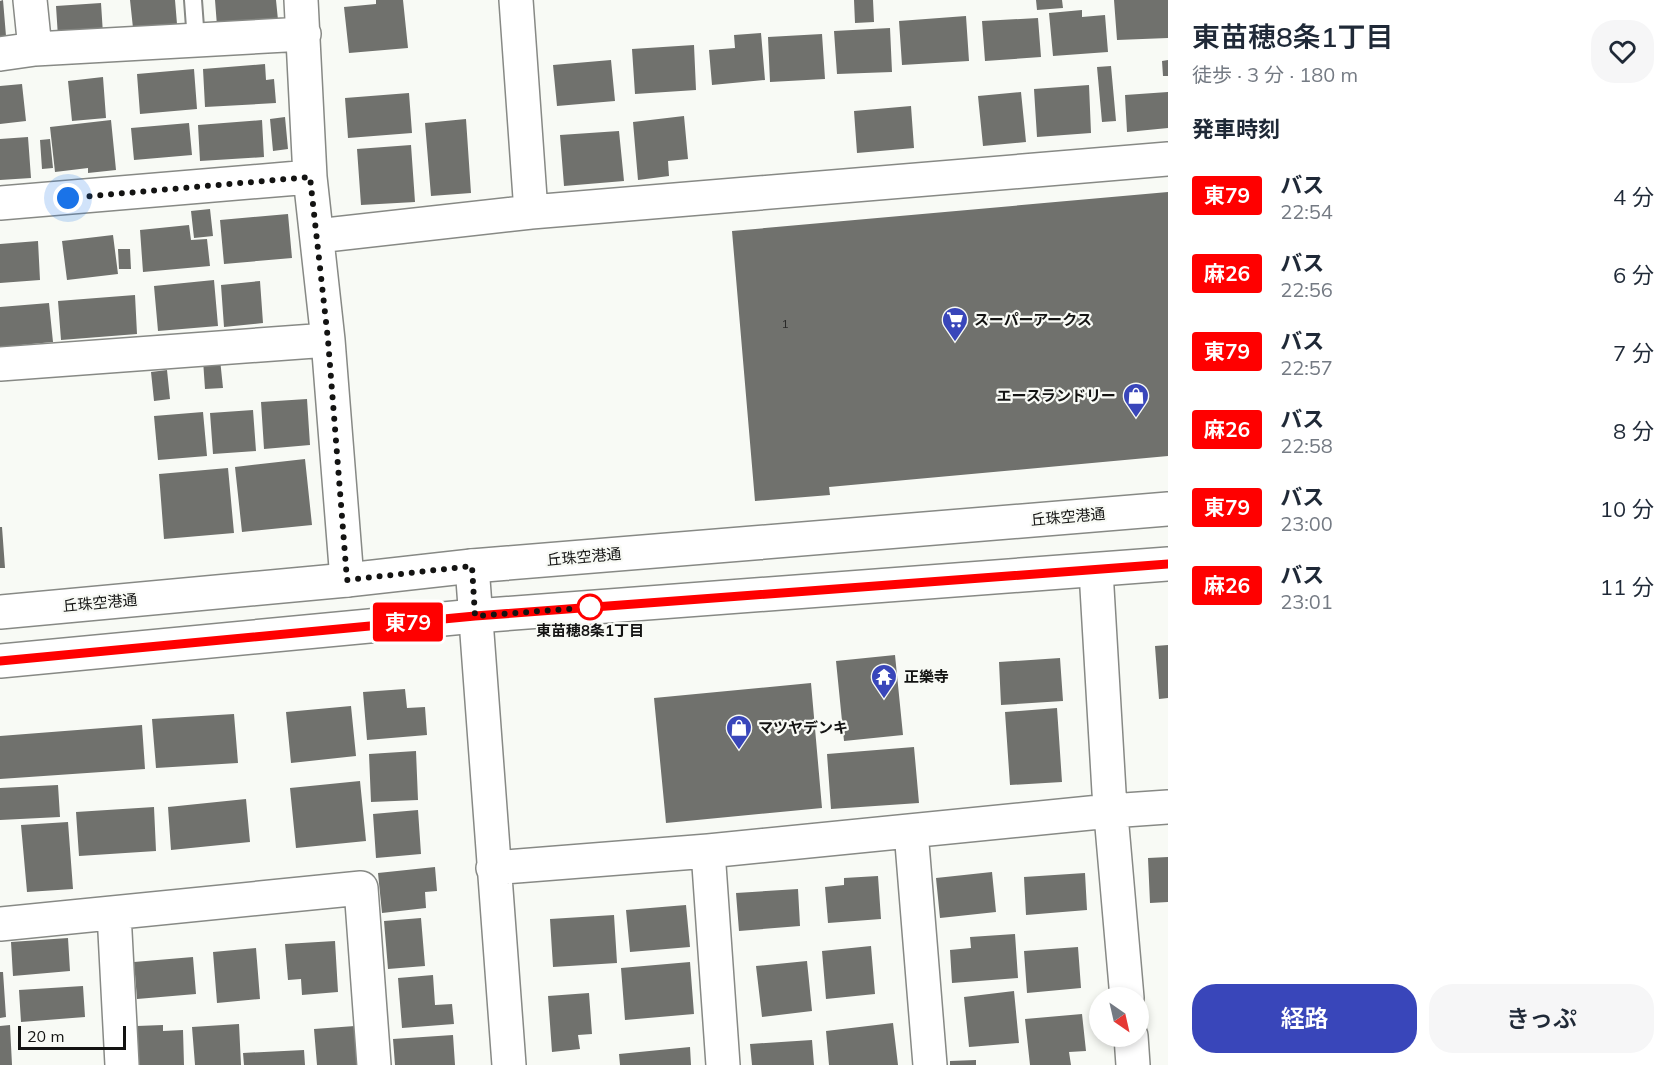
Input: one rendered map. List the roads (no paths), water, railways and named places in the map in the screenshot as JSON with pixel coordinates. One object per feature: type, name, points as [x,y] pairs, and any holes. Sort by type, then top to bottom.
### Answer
[{"type":"street","points":[[30,0],[35,49]]},
{"type":"street","points":[[301,0],[310,177],[328,340],[347,580]]},
{"type":"street","points":[[523,1],[531,212]]},
{"type":"street","points":[[0,54],[35,49],[303,34]]},
{"type":"street","points":[[317,236],[531,212],[1168,159]]},
{"type":"street","points":[[0,203],[310,177]]},
{"type":"street","points":[[0,364],[328,340]]},
{"type":"street","name":"丘珠空港通","points":[[0,612],[347,580],[472,566],[1168,509]]},
{"type":"street","points":[[0,660],[475,616],[1168,564]]},
{"type":"street","points":[[472,566],[509,1065]]},
{"type":"street","points":[[1096,571],[1110,811],[1126,987]]},
{"type":"street","points":[[493,868],[708,851],[1168,807]]},
{"type":"street","points":[[911,831],[930,1065]]},
{"type":"street","points":[[708,851],[723,1065]]},
{"type":"street","points":[[0,924],[361,888],[374,1065]]},
{"type":"street","points":[[114,913],[122,1065]]},
{"type":"street","points":[[1132,1047],[1133,1065]]},
{"type":"lane","points":[[193,0],[196,41]]},
{"type":"place","name":"スーパーアークス","points":[[955,343]]},
{"type":"place","name":"エースランドリー","points":[[1136,419]]},
{"type":"place","name":"東苗穂8条1丁目","points":[[590,607]]},
{"type":"place","name":"正樂寺","points":[[884,700]]},
{"type":"place","name":"マツヤデンキ","points":[[739,751]]}]
